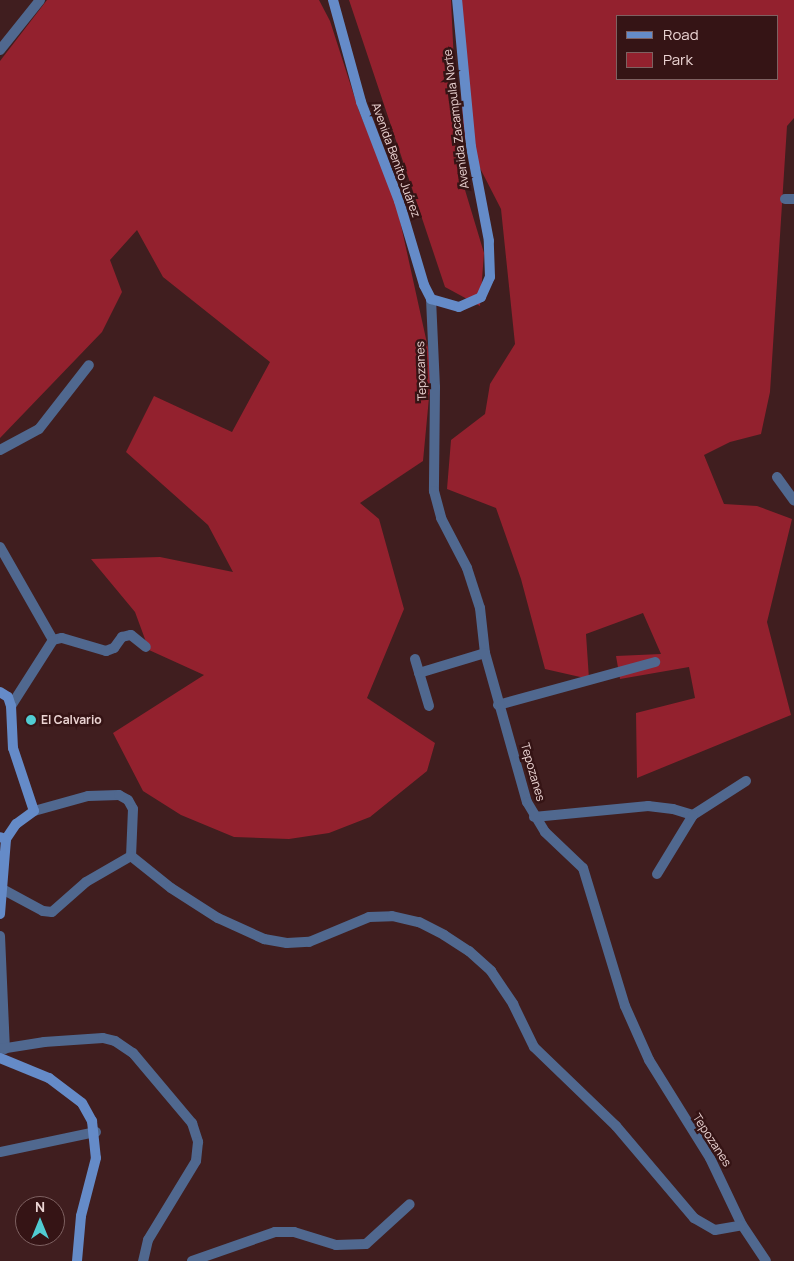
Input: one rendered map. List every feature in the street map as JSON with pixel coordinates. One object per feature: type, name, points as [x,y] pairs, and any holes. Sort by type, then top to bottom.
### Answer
[{"type":"main road","name":"Avenida Benito Juárez","points":[[333,0],[373,139],[399,200],[418,270],[431,299]]},
{"type":"main road","name":"Avenida Zacampula Norte","points":[[431,299],[459,307],[471,303],[484,292],[490,277],[489,241],[472,155],[456,0]]},
{"type":"main road","points":[[0,692],[8,697],[11,706],[13,748],[34,811],[16,824],[3,838],[4,890],[0,914]]},
{"type":"main road","points":[[2,1052],[50,1078],[82,1103],[96,1132],[96,1158],[81,1216],[77,1261]]},
{"type":"street","points":[[0,50],[40,0]]},
{"type":"street","name":"Tepozanes","points":[[431,299],[435,387],[434,491],[441,518],[467,568],[480,608],[485,653],[498,705],[534,817],[545,832],[574,857],[586,873],[610,961],[649,1060],[725,1184],[742,1225],[766,1261]]},
{"type":"street","points":[[0,450],[39,428],[88,365]]},
{"type":"street","points":[[777,477],[794,500]]},
{"type":"street","points":[[0,546],[53,640]]},
{"type":"street","points":[[11,706],[53,640],[62,638],[106,651],[114,648],[122,637],[131,635],[146,646]]},
{"type":"street","points":[[419,673],[485,653]]},
{"type":"street","points":[[415,659],[429,706]]},
{"type":"street","points":[[498,705],[655,662]]},
{"type":"street","points":[[657,874],[693,815],[746,781]]},
{"type":"street","points":[[34,811],[88,796],[119,795],[128,800],[133,809],[131,856]]},
{"type":"street","points":[[534,817],[648,806],[693,815]]},
{"type":"street","points":[[4,890],[43,911],[57,911],[86,882],[131,856]]},
{"type":"street","points":[[131,856],[171,888],[218,918],[264,939],[287,944],[309,942],[369,917],[392,916],[419,922],[444,935],[490,971],[513,1004],[534,1047],[616,1126],[694,1218],[715,1230],[742,1225]]},
{"type":"street","points":[[0,936],[2,1052],[44,1042],[104,1038],[115,1041],[132,1053],[192,1123],[198,1142],[196,1161],[148,1240],[143,1261]]},
{"type":"street","points":[[0,1152],[96,1132]]},
{"type":"street","points":[[192,1261],[275,1232],[294,1232],[336,1245],[366,1244],[410,1204]]},
{"type":"green space","points":[[47,0],[319,0],[330,21],[359,111],[395,198],[432,366],[423,461],[360,503],[379,519],[404,609],[367,698],[435,743],[427,771],[370,817],[329,833],[289,839],[234,837],[181,815],[143,791],[113,733],[204,675],[149,650],[135,612],[91,559],[160,557],[233,572],[208,525],[126,452],[154,396],[232,432],[270,362],[163,277],[137,230],[110,260],[122,292],[102,332],[0,438],[0,61]]},
{"type":"green space","points":[[349,0],[451,0],[459,170],[484,253],[480,306],[445,287]]},
{"type":"green space","points":[[461,0],[794,0],[794,118],[787,126],[770,392],[761,434],[730,442],[704,455],[724,504],[757,506],[792,519],[767,622],[791,715],[637,778],[636,713],[695,698],[689,667],[620,679],[616,656],[661,654],[643,613],[586,634],[589,679],[545,669],[521,579],[496,508],[447,489],[451,440],[485,414],[490,384],[515,344],[501,209],[464,137],[457,19]]},
{"type":"place","name":"El Calvario","points":[[31,720]]}]
